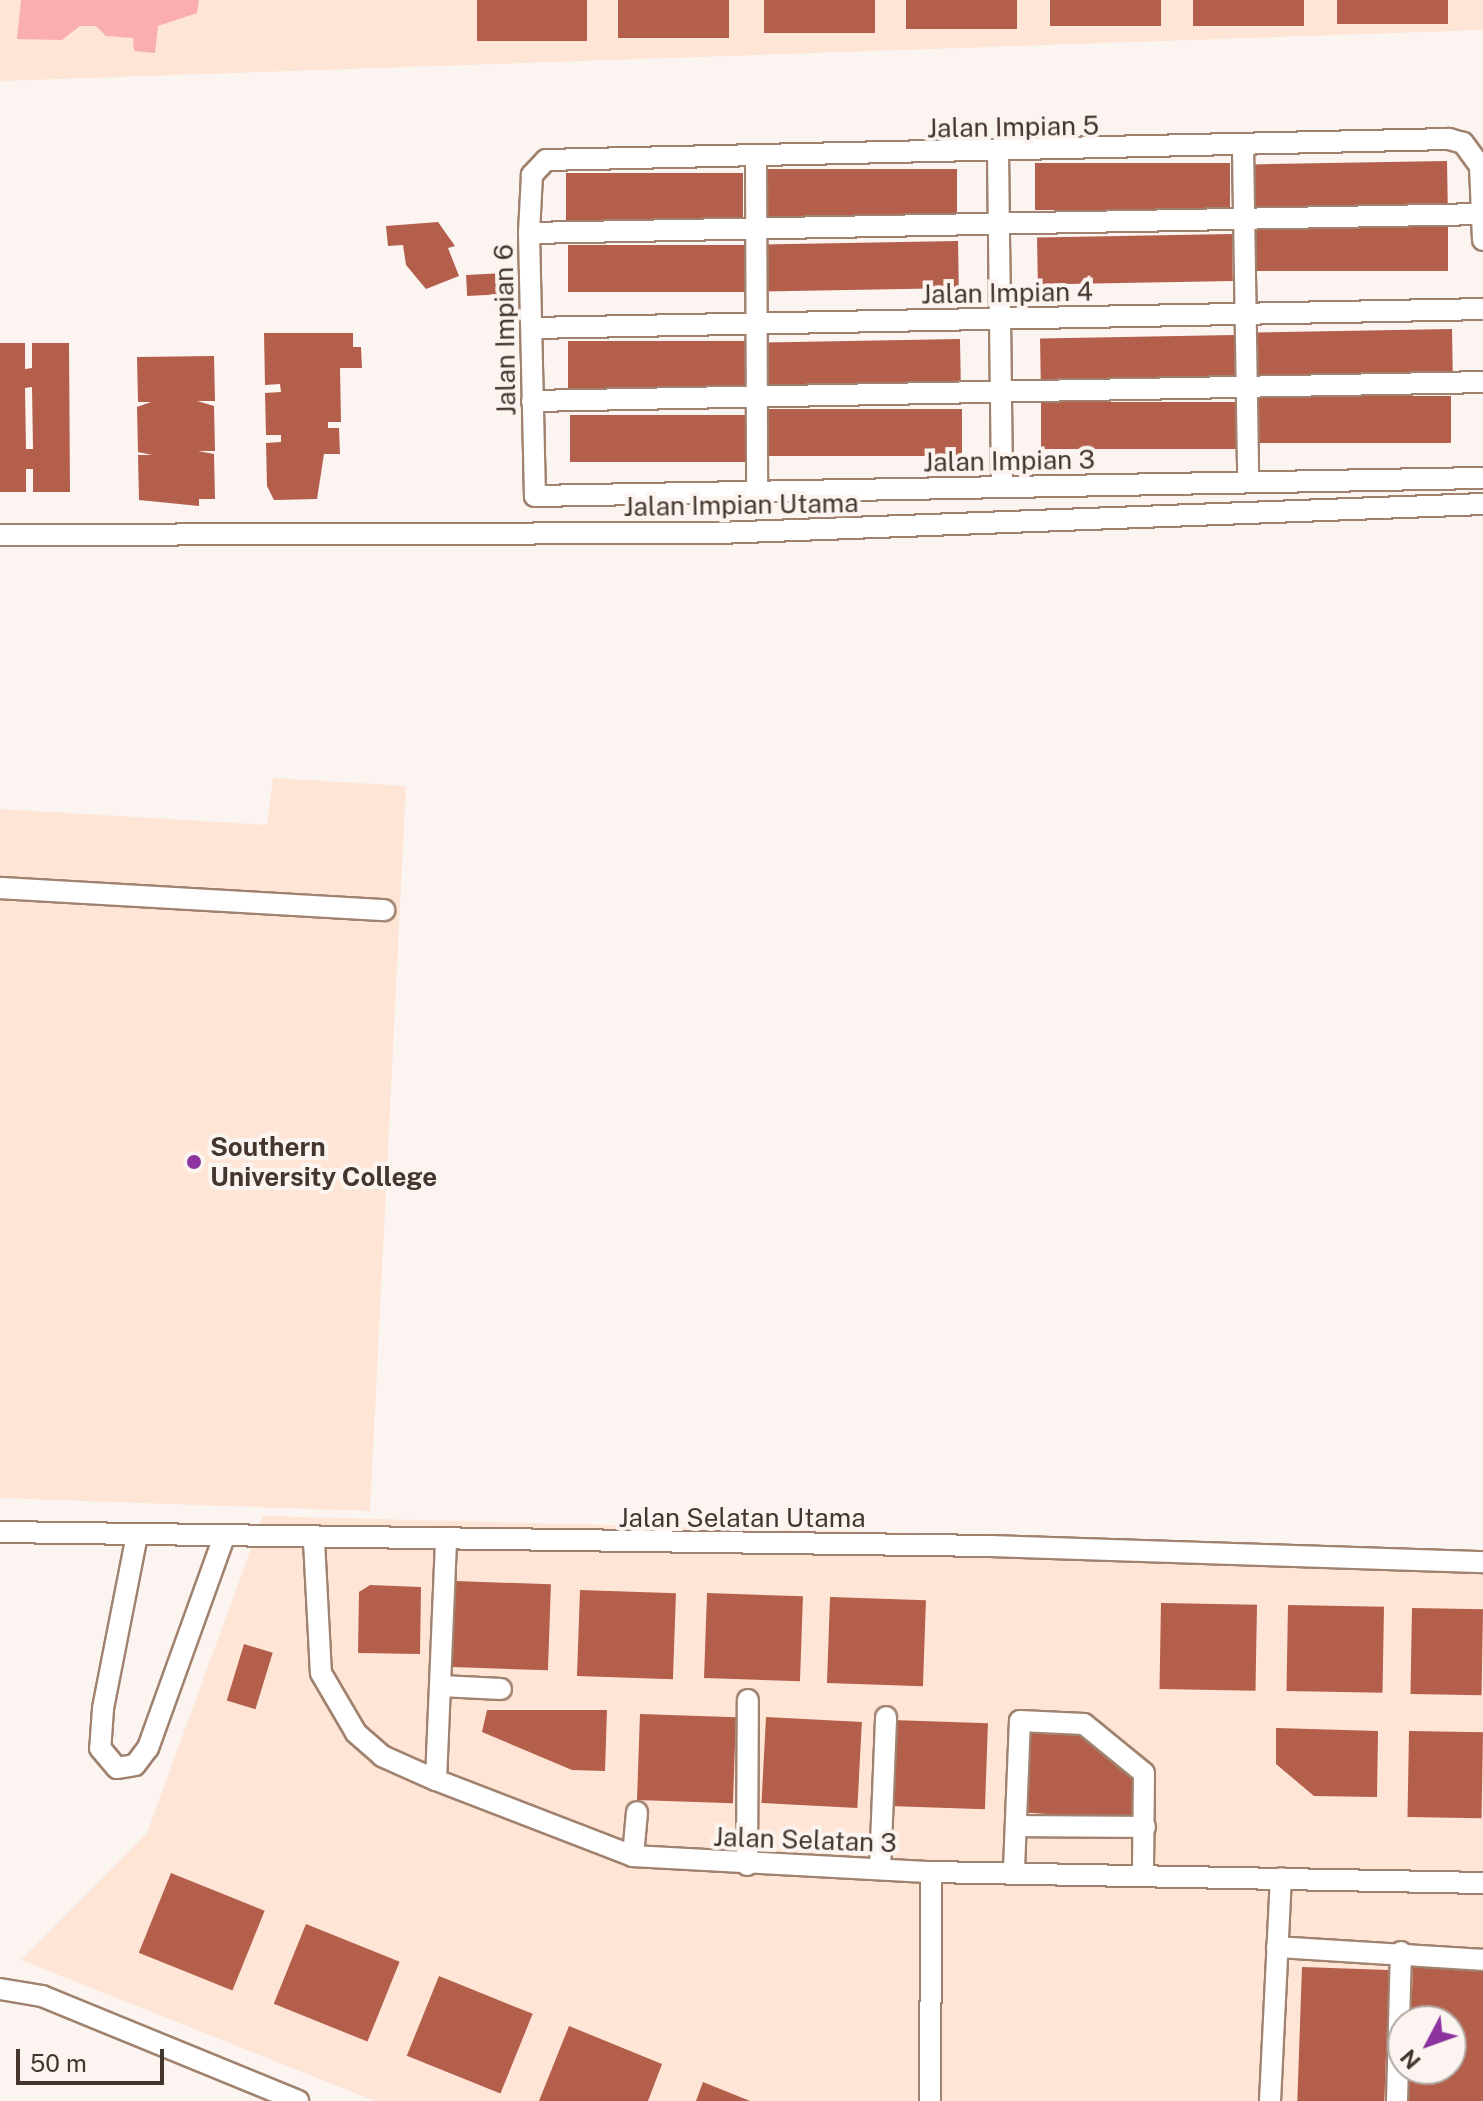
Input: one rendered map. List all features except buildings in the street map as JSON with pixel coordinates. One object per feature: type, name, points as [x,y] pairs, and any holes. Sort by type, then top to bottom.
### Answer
[{"type":"street","name":"Jalan Impian 5","points":[[535,164],[1449,139],[1463,143],[1480,166],[1482,214]]},
{"type":"street","points":[[1243,147],[1248,482]]},
{"type":"street","points":[[998,153],[1002,487]]},
{"type":"street","points":[[756,159],[757,491]]},
{"type":"street","name":"Jalan Impian 6","points":[[535,164],[529,233],[535,496]]},
{"type":"street","points":[[529,233],[1482,214],[1483,240]]},
{"type":"street","name":"Jalan Impian 4","points":[[532,328],[1483,309]]},
{"type":"street","points":[[532,401],[1483,382]]},
{"type":"street","name":"Jalan Impian 3","points":[[535,496],[1483,478]]},
{"type":"street","name":"Jalan Impian Utama","points":[[0,535],[718,533],[1483,504]]},
{"type":"street","points":[[0,888],[384,910]]},
{"type":"street","name":"Jalan Selatan Utama","points":[[0,1532],[446,1543],[992,1546],[1483,1562]]},
{"type":"street","points":[[137,1535],[103,1709],[100,1748],[117,1768],[135,1765],[148,1748],[224,1537]]},
{"type":"street","name":"Jalan Selatan 3","points":[[314,1541],[321,1673],[342,1718],[382,1756],[633,1856],[747,1865],[931,1872],[1014,1869],[1143,1871],[1483,1883]]},
{"type":"street","points":[[436,1780],[446,1543]]},
{"type":"street","points":[[441,1686],[501,1689]]},
{"type":"street","points":[[747,1865],[748,1700]]},
{"type":"street","points":[[880,1869],[886,1717]]},
{"type":"street","points":[[1014,1869],[1020,1721],[1084,1724],[1144,1773],[1143,1871]]},
{"type":"street","points":[[633,1856],[637,1812]]},
{"type":"street","points":[[1016,1826],[1145,1827]]},
{"type":"street","points":[[930,2101],[931,1872]]},
{"type":"street","points":[[1270,2101],[1281,1878]]},
{"type":"street","points":[[1277,1947],[1401,1952],[1483,1960]]},
{"type":"street","points":[[1397,2101],[1401,1952]]},
{"type":"street","points":[[0,1989],[42,1996],[298,2101]]},
{"type":"shaded area","points":[[0,0],[1483,0],[1483,30],[0,81]]},
{"type":"shaded area","points":[[21,0],[199,0],[197,13],[158,26],[155,53],[134,51],[133,38],[106,36],[96,26],[80,26],[62,40],[17,39]]},
{"type":"shaded area","name":"Southern University College","points":[[273,778],[406,786],[370,1511],[0,1498],[0,809],[267,825]]},
{"type":"shaded area","points":[[263,1516],[992,1535],[1483,1559],[1483,2101],[375,2101],[21,1960],[147,1833]]},
{"type":"place","name":"Southern University College","points":[[194,1162]]}]
